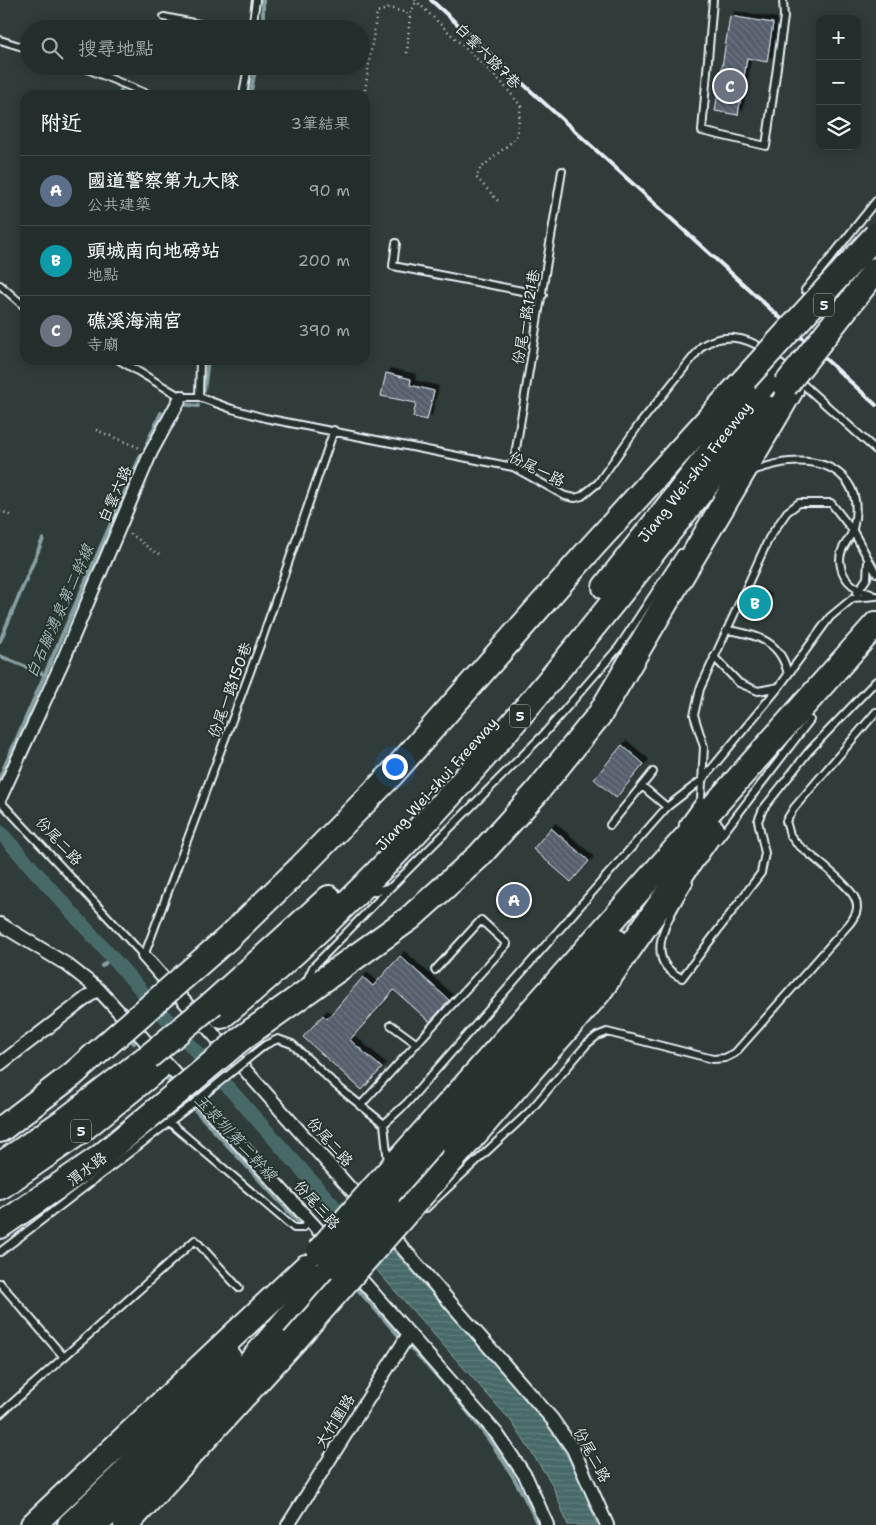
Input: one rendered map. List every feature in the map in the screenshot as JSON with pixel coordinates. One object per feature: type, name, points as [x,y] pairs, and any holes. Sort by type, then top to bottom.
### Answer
[{"type":"highway","points":[[0,1130],[72,1075],[228,938],[300,868],[392,774],[593,546],[876,236]]},
{"type":"highway","name":"Jiang Wei-shui Freeway","points":[[217,1010],[276,972],[446,800],[507,731],[667,536],[783,383],[876,236]]},
{"type":"highway","name":"Jiang Wei-shui Freeway","points":[[0,1187],[77,1134],[152,1063],[217,1010],[426,800],[602,592],[783,383],[805,361],[876,270]]},
{"type":"highway","points":[[0,1226],[183,1100],[248,1046],[301,995],[410,918],[479,856],[536,794],[600,714],[743,473],[783,383]]},
{"type":"highway","points":[[380,1196],[389,1170],[876,624]]},
{"type":"highway","points":[[126,1525],[294,1341],[599,992],[713,838],[810,720],[876,648]]},
{"type":"highway","points":[[33,1525],[319,1262],[713,838]]},
{"type":"highway","name":"Jiang Wei-shui Freeway","points":[[0,1165],[152,1063]]},
{"type":"highway","points":[[0,1124],[72,1075]]},
{"type":"highway","points":[[58,1525],[83,1520],[174,1449],[319,1262]]},
{"type":"street","name":"白雲六路","points":[[0,800],[56,676],[117,528],[151,452],[181,397]]},
{"type":"street","name":"份尾三路","points":[[0,924],[66,964],[98,990],[311,1222],[498,1434],[526,1477],[547,1525]]},
{"type":"street","name":"份尾二路","points":[[144,956],[399,1236],[552,1419],[573,1449],[607,1525]]},
{"type":"street","points":[[0,1064],[98,990]]},
{"type":"street","name":"大竹圍路","points":[[288,1525],[409,1334]]},
{"type":"lane","points":[[253,20],[256,0]]},
{"type":"lane","points":[[713,0],[702,131],[766,146],[784,17],[783,0]]},
{"type":"lane","points":[[164,17],[179,20]]},
{"type":"lane","points":[[0,40],[20,46]]},
{"type":"lane","points":[[102,75],[138,90]]},
{"type":"lane","points":[[245,90],[247,75]]},
{"type":"lane","name":"份尾一路121巷","points":[[513,467],[543,295],[562,171]]},
{"type":"lane","points":[[806,290],[876,201]]},
{"type":"lane","points":[[396,243],[393,266],[543,295]]},
{"type":"lane","points":[[0,284],[20,302]]},
{"type":"lane","name":"份尾一路","points":[[181,397],[199,397],[265,418],[334,430],[513,467],[565,496],[582,496],[598,483],[690,357],[713,338],[733,337],[764,348],[876,450]]},
{"type":"lane","points":[[127,365],[181,397]]},
{"type":"lane","points":[[199,397],[200,365]]},
{"type":"lane","name":"份尾一路150巷","points":[[144,956],[260,645],[334,430]]},
{"type":"lane","points":[[743,473],[796,462],[820,464],[835,470],[846,478],[854,490],[856,502],[853,531],[844,544],[840,562],[847,580],[860,590],[876,595]]},
{"type":"lane","points":[[705,517],[728,500]]},
{"type":"lane","points":[[679,830],[701,799],[704,747],[694,714],[700,690],[769,538],[787,512],[799,503],[831,503],[853,531],[876,573]]},
{"type":"lane","points":[[301,995],[313,967],[543,735],[619,647],[685,548]]},
{"type":"lane","points":[[384,1124],[406,1102],[667,808],[703,779],[779,687],[830,617],[860,590],[867,578],[868,558]]},
{"type":"lane","points":[[853,598],[876,595]]},
{"type":"lane","points":[[727,630],[752,634],[775,647],[786,661],[788,675]]},
{"type":"lane","points":[[714,657],[739,684],[758,692],[779,687]]},
{"type":"lane","points":[[692,877],[665,928],[659,953],[663,965],[669,972],[682,978],[761,873],[765,863],[766,852],[758,821],[763,809],[808,751],[876,682]]},
{"type":"lane","points":[[423,1211],[529,1112],[597,1036],[607,1032],[713,1059],[725,1058],[735,1053],[857,913],[856,901],[849,889],[796,843],[790,836],[786,821],[794,808],[840,752],[876,712]]},
{"type":"lane","points":[[610,825],[653,772]]},
{"type":"lane","points":[[642,786],[667,808]]},
{"type":"lane","name":"份尾二路","points":[[0,800],[144,956]]},
{"type":"lane","points":[[667,859],[676,837]]},
{"type":"lane","points":[[352,897],[391,887]]},
{"type":"lane","points":[[360,1106],[507,944],[481,920],[434,970]]},
{"type":"lane","points":[[390,1025],[417,1044]]},
{"type":"lane","points":[[248,1046],[271,1041],[285,1041],[360,1106],[384,1124],[389,1170]]},
{"type":"lane","name":"渭水路","points":[[0,1252],[169,1122],[183,1100]]},
{"type":"lane","points":[[169,1122],[294,1228],[302,1228],[311,1222]]},
{"type":"lane","points":[[0,1414],[195,1240],[239,1288]]},
{"type":"lane","points":[[0,1283],[63,1356]]},
{"type":"path","points":[[407,53],[410,14],[416,1]]},
{"type":"path","name":"白雲六路7巷","points":[[416,1],[502,83],[521,106],[516,138],[480,169],[476,177],[499,202]]},
{"type":"path","points":[[370,58],[377,12],[390,8],[410,14]]},
{"type":"path","points":[[365,90],[367,75]]},
{"type":"path","points":[[96,430],[151,452]]},
{"type":"path","points":[[0,510],[13,517]]},
{"type":"path","points":[[117,528],[139,539],[152,552],[160,554]]},
{"type":"water","points":[[390,1247],[548,1423],[579,1478],[597,1525],[568,1525],[552,1484],[511,1421],[372,1265]]},
{"type":"building","points":[[730,16],[773,23],[767,62],[747,58],[738,115],[715,111]]},
{"type":"building","points":[[386,373],[411,379],[410,385],[434,391],[427,420],[413,417],[416,403],[381,396]]},
{"type":"building","points":[[752,591],[767,599],[758,615],[743,608]]},
{"type":"building","points":[[622,745],[644,764],[616,798],[594,779]]},
{"type":"building","points":[[551,828],[589,861],[571,882],[533,849]]},
{"type":"building","points":[[400,956],[449,1000],[430,1022],[394,990],[350,1040],[382,1068],[362,1090],[303,1037],[323,1015],[327,1019],[363,977],[373,986]]},
{"type":"waterway","name":"白石腳湧泉第二幹線","points":[[263,0],[263,20]]},
{"type":"waterway","name":"白石腳湧泉第二幹線","points":[[251,90],[254,75]]},
{"type":"waterway","name":"白石腳湧泉第二幹線","points":[[204,390],[207,365]]},
{"type":"waterway","name":"白石腳湧泉第二幹線","points":[[180,404],[198,406]]},
{"type":"waterway","name":"白石腳湧泉第二幹線","points":[[147,443],[161,413]]},
{"type":"waterway","name":"白石腳湧泉第二幹線","points":[[0,777],[141,455]]},
{"type":"waterway","points":[[0,641],[43,539]]},
{"type":"waterway","points":[[0,656],[46,675]]},
{"type":"waterway","points":[[0,832],[351,1225]]},
{"type":"waterway","points":[[102,966],[112,957]]},
{"type":"waterway","name":"玉泉圳第二幹線","points":[[127,1036],[134,1043]]},
{"type":"waterway","name":"玉泉圳第二幹線","points":[[163,1074],[173,1086]]},
{"type":"waterway","name":"玉泉圳第二幹線","points":[[184,1098],[302,1226]]},
{"type":"waterway","name":"玉泉圳第二幹線","points":[[353,1284],[399,1336]]},
{"type":"waterway","name":"玉泉圳第二幹線","points":[[412,1349],[449,1389],[483,1431],[513,1477],[538,1525]]},
{"type":"railway","points":[[431,0],[876,405]]},
{"type":"place","name":"礁溪海湳宮","points":[[730,86]]},
{"type":"place","name":"頭城南向地磅站","points":[[755,603]]},
{"type":"place","name":"國道警察第九大隊","points":[[514,900]]}]
